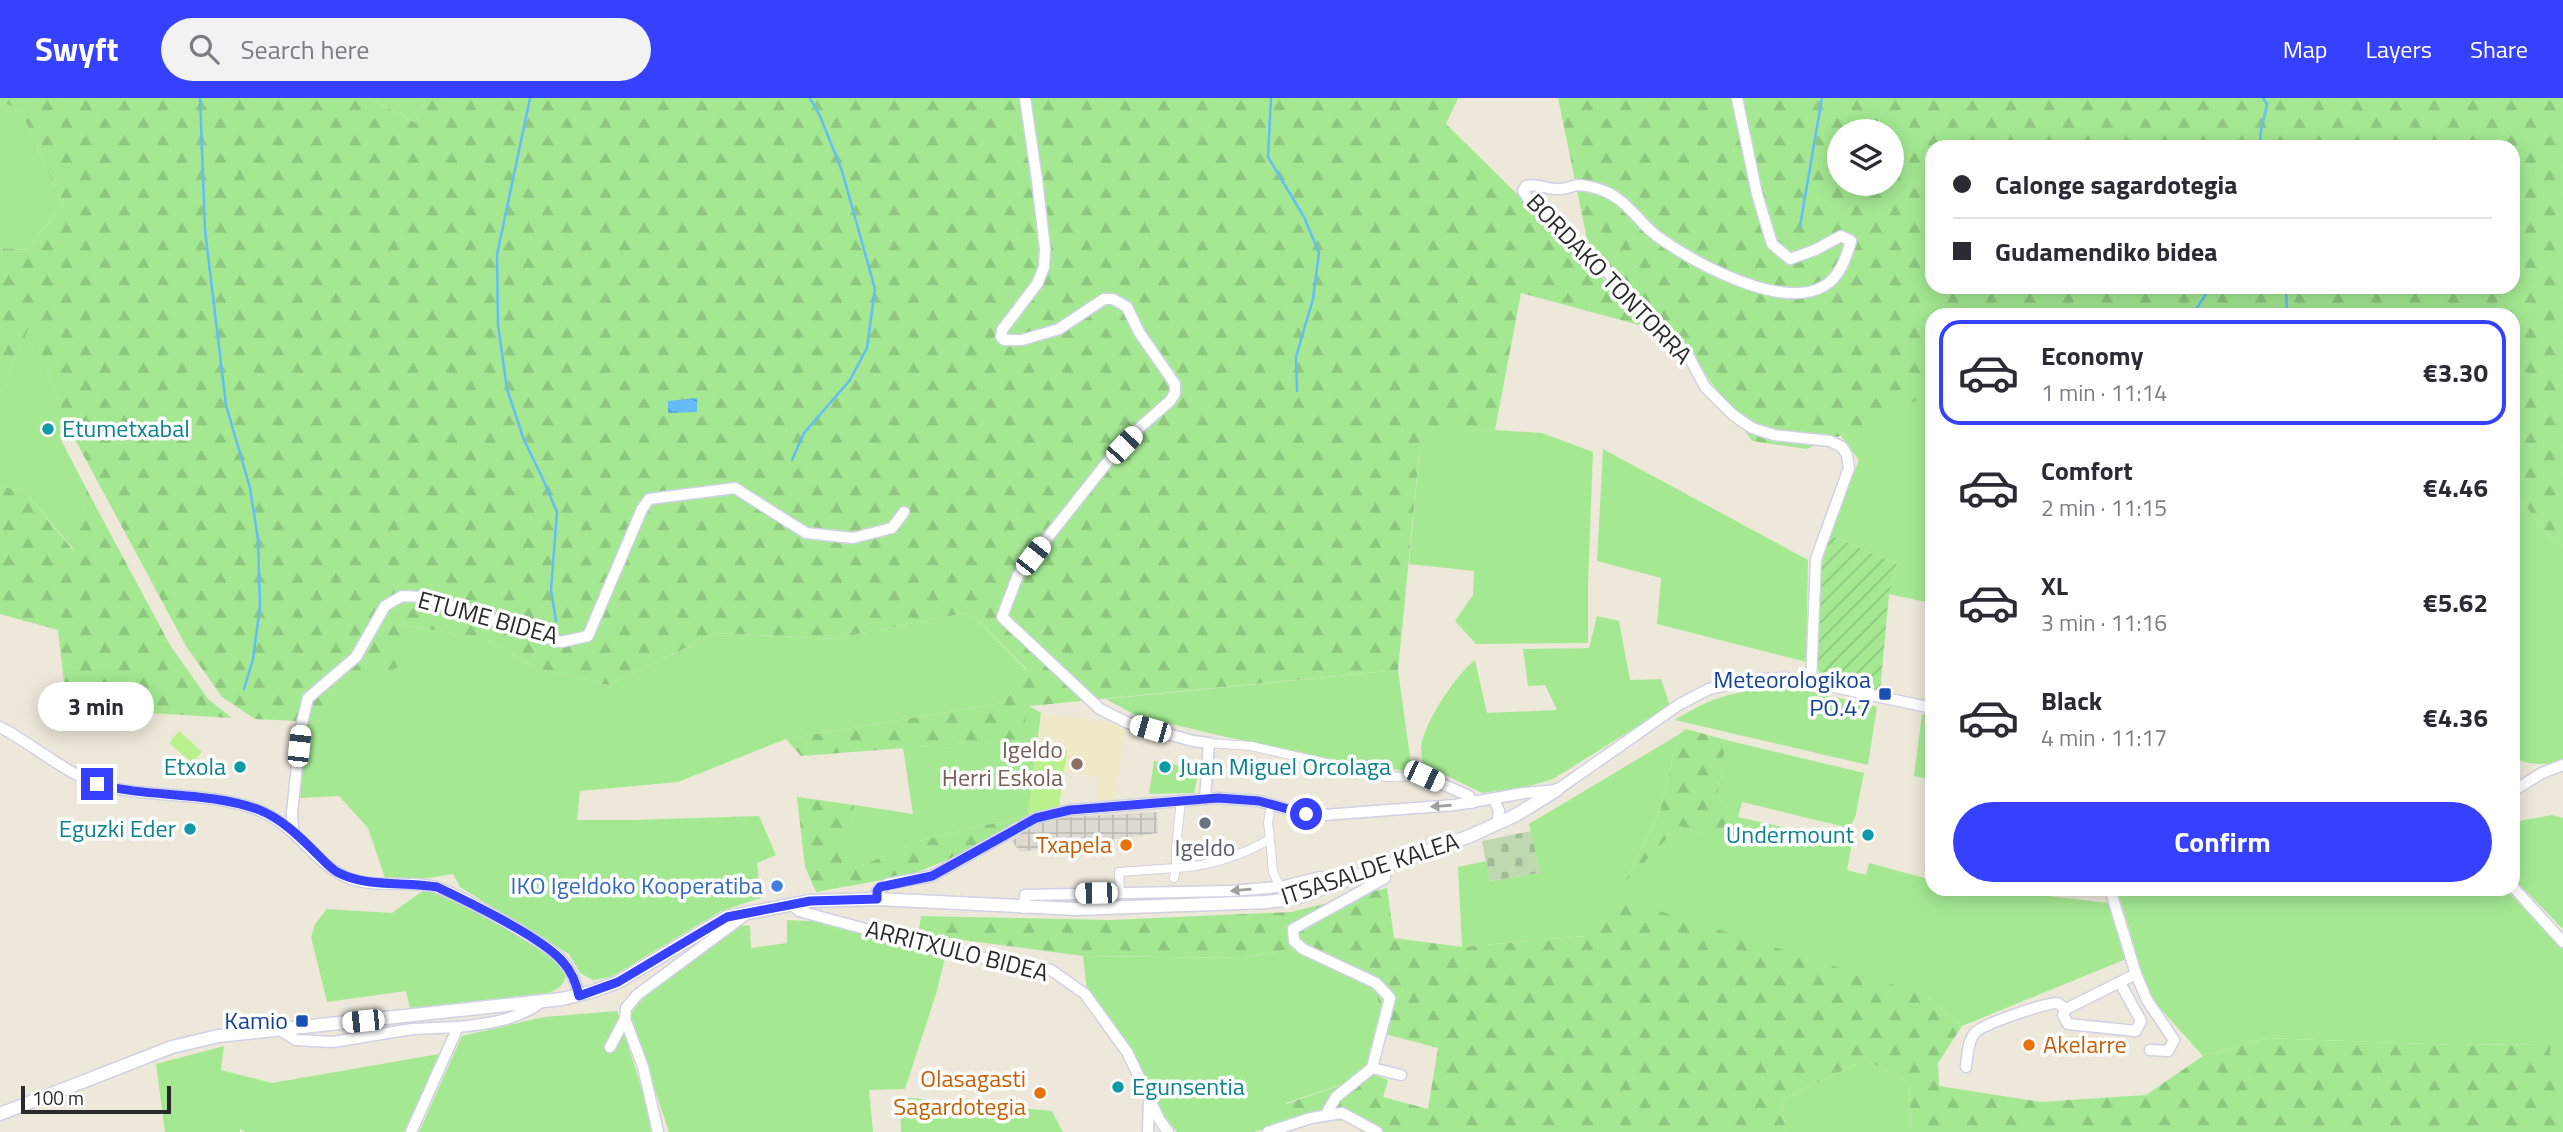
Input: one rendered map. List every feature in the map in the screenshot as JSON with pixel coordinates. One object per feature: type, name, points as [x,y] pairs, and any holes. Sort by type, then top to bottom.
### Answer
[{"type":"street","points":[[1025,98],[1042,221],[1044,267],[1037,284],[1002,330],[1000,337],[1013,340],[1039,336],[1059,329],[1104,299],[1120,301],[1127,307],[1139,332],[1175,384],[1175,393],[1109,460],[1018,575],[1002,617],[1100,709],[1128,723],[1193,741],[1251,746],[1387,777],[1424,776],[1469,796],[1472,803]]},
{"type":"street","name":"BORDAKO TONTORRA","points":[[1737,98],[1757,194],[1772,244],[1790,259],[1841,236],[1851,241],[1844,265],[1825,286],[1791,296],[1756,287],[1724,274],[1658,238],[1631,208],[1605,191],[1580,185],[1557,189],[1535,184],[1526,186],[1523,191],[1530,201],[1590,254],[1664,330],[1689,357],[1705,387],[1733,415],[1752,428],[1774,435],[1830,441],[1842,447],[1847,455],[1849,468],[1816,559],[1811,682]]},
{"type":"street","name":"ETUME BIDEA","points":[[293,830],[301,727],[308,698],[356,657],[385,606],[402,596],[422,597],[561,642],[588,636],[642,509],[649,499],[735,488],[806,533],[853,538],[892,528],[904,512]]},
{"type":"street","points":[[877,899],[880,887],[932,876],[1044,816],[1070,810],[1205,799],[1249,800],[1306,814],[1324,815],[1472,803],[1557,790],[1680,704],[1709,689],[1755,679],[1785,678],[1811,682],[1925,706]]},
{"type":"street","points":[[0,727],[97,784],[233,802],[274,817],[293,830],[333,870],[347,877],[360,881],[437,887],[553,952],[562,960],[576,982],[579,996]]},
{"type":"street","points":[[1205,799],[1209,743]]},
{"type":"street","points":[[2520,787],[2542,773],[2563,765]]},
{"type":"street","name":"ITSASALDE KALEA","points":[[0,1114],[172,1047],[218,1036],[579,996],[618,982],[727,917],[792,904],[877,899],[1076,909],[1266,902],[1296,898],[1497,824],[1557,790]]},
{"type":"street","points":[[1494,799],[1499,811],[1497,824]]},
{"type":"street","points":[[1174,878],[1181,800]]},
{"type":"street","points":[[1271,804],[1268,823],[1273,872],[1280,887]]},
{"type":"street","points":[[1120,892],[1118,872],[1217,862],[1270,839]]},
{"type":"street","points":[[1326,1114],[1336,1097],[1372,1068],[1390,998],[1376,983],[1303,949],[1294,941],[1293,929],[1385,878],[1383,867]]},
{"type":"street","points":[[1024,908],[1025,895],[1205,892],[1280,887],[1320,877],[1326,888]]},
{"type":"street","points":[[2520,895],[2563,942]]},
{"type":"street","points":[[2112,896],[2136,974],[2147,1000],[2174,1040],[2168,1051],[2150,1050]]},
{"type":"street","name":"ARRITXULO BIDEA","points":[[792,904],[799,911],[954,953],[1051,970],[1085,994],[1127,1052],[1158,1119],[1168,1132]]},
{"type":"street","points":[[610,1047],[625,1018],[626,1008],[637,995],[746,914]]},
{"type":"street","points":[[2120,982],[2141,1021],[2136,1031],[2068,1024],[2063,1015],[2066,1009],[2120,982],[2136,974]]},
{"type":"street","points":[[278,1029],[296,1040],[332,1042],[412,1029],[480,1025],[527,1012],[543,1001]]},
{"type":"street","points":[[1965,1066],[1970,1042],[1976,1031],[2033,1007],[2057,1003],[2066,1009]]},
{"type":"street","points":[[625,1018],[643,1067],[658,1132]]},
{"type":"street","points":[[411,1132],[458,1027]]},
{"type":"street","points":[[1372,1068],[1401,1075]]},
{"type":"street","points":[[1148,1132],[1149,1099]]},
{"type":"street","points":[[1268,1132],[1326,1114],[1342,1113],[1377,1132]]},
{"type":"shaded area","name":"Igeldo Herri Eskola","points":[[1041,713],[1126,725],[1114,799],[1096,801],[1099,777],[1065,771],[1059,807],[1028,815]]},
{"type":"shaded area","points":[[1157,812],[1158,833],[1020,852],[1012,841],[1024,831],[1052,818]]},
{"type":"green space","points":[[0,98],[368,98],[416,123],[426,98],[1458,98],[1446,124],[1654,329],[1521,293],[1495,430],[1421,435],[1398,670],[1030,706],[1020,739],[801,756],[786,739],[1002,703],[1027,670],[970,612],[833,639],[717,633],[608,685],[536,668],[485,638],[401,625],[406,666],[334,682],[319,722],[255,719],[222,697],[186,646],[65,421],[31,323],[0,393],[0,248],[26,250],[63,205],[20,109],[0,102]]},
{"type":"green space","points":[[368,98],[426,98],[416,123]]},
{"type":"green space","points":[[1558,98],[2563,98],[2563,546],[2548,535],[2520,499],[2520,308],[1925,308],[1925,396],[1858,429],[1806,449],[1752,441],[1692,355],[1589,249]]},
{"type":"green space","points":[[0,102],[20,109],[63,205],[26,250],[0,248]]},
{"type":"green space","points":[[31,322],[65,421],[62,442],[87,490],[74,550],[25,492],[0,486],[0,393]]},
{"type":"green space","points":[[1925,396],[1925,602],[1889,594],[1897,564],[1830,535],[1859,460],[1841,436]]},
{"type":"green space","points":[[1495,430],[1542,433],[1593,452],[1588,643],[1476,644],[1455,621],[1473,595],[1474,571],[1409,564],[1421,434]]},
{"type":"green space","points":[[1603,449],[1808,560],[1806,662],[1657,624],[1661,578],[1597,561]]},
{"type":"green space","points":[[0,486],[25,492],[73,550],[87,490],[170,645],[208,699],[232,718],[67,708],[58,630],[0,614]]},
{"type":"green space","points":[[2520,499],[2548,535],[2563,546],[2563,761],[2531,763],[2520,760]]},
{"type":"green space","points":[[1830,535],[1897,564],[1889,594],[1880,691],[1820,678],[1816,606]]},
{"type":"green space","points":[[970,612],[1027,671],[1002,703],[786,739],[678,782],[580,791],[577,820],[759,816],[776,855],[757,863],[761,898],[721,911],[611,977],[593,980],[580,973],[569,954],[460,887],[453,874],[422,879],[385,878],[368,828],[339,796],[300,798],[308,721],[319,721],[334,682],[401,625],[485,638],[536,668],[608,685],[717,633],[833,639]]},
{"type":"green space","points":[[1597,616],[1619,621],[1630,680],[1661,679],[1670,706],[1553,779],[1526,787],[1482,793],[1423,764],[1423,738],[1434,713],[1450,688],[1475,660],[1487,713],[1557,710],[1545,685],[1528,686],[1523,649],[1589,648]]},
{"type":"green space","points":[[1398,670],[1412,771],[1370,767],[1137,716],[1106,699]]},
{"type":"green space","points":[[1773,687],[1796,688],[1877,707],[1868,765],[1675,720],[1722,697]]},
{"type":"green space","points":[[1029,706],[1041,713],[1028,815],[919,841],[847,873],[854,805],[913,814],[903,748],[1019,739]]},
{"type":"green space","points":[[1922,714],[1925,715],[1925,778],[1914,776]]},
{"type":"green space","points":[[1686,729],[1726,740],[1718,794],[1738,845],[1679,826],[1626,881],[1660,811],[1678,735]]},
{"type":"green space","points":[[179,731],[202,752],[192,763],[169,743]]},
{"type":"green space","points":[[1678,735],[1660,811],[1627,879],[1679,826],[1737,844],[1718,794],[1726,740],[1864,773],[1855,818],[1849,828],[1742,802],[1738,817],[1852,843],[1847,870],[1866,875],[1869,863],[1925,878],[1925,896],[2048,896],[2109,903],[2126,959],[1962,1026],[1923,994],[1587,936],[1462,947],[1458,867],[1486,861],[1490,881],[1540,873],[1529,824]]},
{"type":"green space","points":[[1037,746],[1067,750],[1059,807],[1028,815]]},
{"type":"green space","points":[[1154,761],[1199,769],[1194,793],[1149,794]]},
{"type":"green space","points":[[797,797],[854,805],[848,872],[919,841],[1028,815],[981,846],[910,875],[816,892],[805,867]]},
{"type":"green space","points":[[2552,815],[2563,818],[2563,929],[2520,885],[2520,821]]},
{"type":"green space","points":[[1531,831],[1540,873],[1489,881],[1482,841]]},
{"type":"green space","points":[[1387,888],[1394,938],[1462,947],[1587,936],[1618,898],[1923,994],[1962,1026],[1938,1063],[1939,1086],[2040,1102],[2146,1095],[2203,1056],[2269,1038],[2454,1045],[2551,1044],[2548,1077],[2563,1079],[2563,1132],[1911,1132],[1909,1082],[1865,1060],[1781,1100],[1786,1132],[1362,1132],[1349,1121],[1293,1119],[1286,1104],[1372,1074],[1388,1080],[1383,1097],[1428,1109],[1438,1048],[1385,1034],[1375,987],[1290,949],[1244,958],[1083,956],[918,934],[921,916],[1111,920],[1291,912]]},
{"type":"green space","points":[[424,890],[476,912],[542,950],[564,970],[564,982],[559,988],[548,993],[410,1008],[406,991],[327,1002],[311,937],[315,924],[327,909],[392,913]]},
{"type":"green space","points":[[2119,896],[2512,896],[2563,948],[2563,1079],[2548,1078],[2550,1044],[2454,1045],[2269,1038],[2203,1056],[2149,996]]},
{"type":"green space","points":[[787,920],[825,922],[946,954],[905,1089],[869,1090],[873,1132],[669,1132],[630,1016],[664,977],[737,925],[750,926],[751,948],[787,943]]},
{"type":"green space","points":[[1290,949],[1375,987],[1385,1034],[1372,1074],[1286,1103],[1293,1119],[1254,1132],[1177,1132],[1164,1115],[1129,1046],[1087,990],[1083,956],[1244,958]]},
{"type":"green space","points":[[617,1011],[646,1102],[651,1132],[419,1132],[462,1036],[544,1017]]},
{"type":"green space","points":[[224,1046],[221,1070],[272,1083],[439,1054],[404,1132],[245,1132],[240,1129],[240,1132],[165,1132],[156,1064]]},
{"type":"green space","points":[[1865,1060],[1909,1082],[1911,1132],[1786,1132],[1781,1100]]},
{"type":"green space","points":[[900,1097],[1052,1111],[1063,1132],[901,1132]]},
{"type":"water","points":[[697,398],[697,412],[668,413],[668,401]]},
{"type":"waterway","points":[[200,98],[205,230],[226,405],[250,488],[258,539],[260,606],[253,659],[244,689]]},
{"type":"waterway","points":[[530,98],[497,255],[498,325],[507,389],[524,440],[557,512],[551,590],[556,621]]},
{"type":"waterway","points":[[792,460],[804,433],[850,380],[867,348],[875,289],[842,171],[810,98]]},
{"type":"waterway","points":[[1271,98],[1268,157],[1304,217],[1319,253],[1313,299],[1296,357],[1297,391]]},
{"type":"waterway","points":[[1800,226],[1822,98]]},
{"type":"waterway","points":[[2260,140],[2267,104],[2263,98]]},
{"type":"waterway","points":[[2197,308],[2206,294]]},
{"type":"waterway","points":[[2286,294],[2287,308]]},
{"type":"place","name":"Etumetxabal","points":[[48,429]]},
{"type":"place","name":"Meteorologikoa PO.47","points":[[1885,694]]},
{"type":"place","name":"Igeldo Herri Eskola","points":[[1077,764]]},
{"type":"place","name":"Etxola","points":[[240,767]]},
{"type":"place","name":"Juan Miguel Orcolaga","points":[[1165,767]]},
{"type":"place","name":"Igeldo","points":[[1205,823]]},
{"type":"place","name":"Eguzki Eder","points":[[190,829]]},
{"type":"place","name":"Undermount","points":[[1868,835]]},
{"type":"place","name":"Txapela","points":[[1126,845]]},
{"type":"place","name":"IKO Igeldoko Kooperatiba","points":[[777,886]]},
{"type":"place","name":"Kamio","points":[[302,1021]]},
{"type":"place","name":"Akelarre","points":[[2029,1045]]},
{"type":"place","name":"Egunsentia","points":[[1118,1087]]},
{"type":"place","name":"Olasagasti Sagardotegia","points":[[1040,1093]]},
{"type":"route","points":[[97,784],[233,802],[274,817],[293,830],[333,870],[354,880],[437,887],[553,952],[569,970],[576,982],[579,996],[618,982],[727,917],[810,901],[877,899],[880,887],[932,876],[1036,818],[1052,813],[1106,806],[1218,798],[1259,801],[1306,814]]}]
